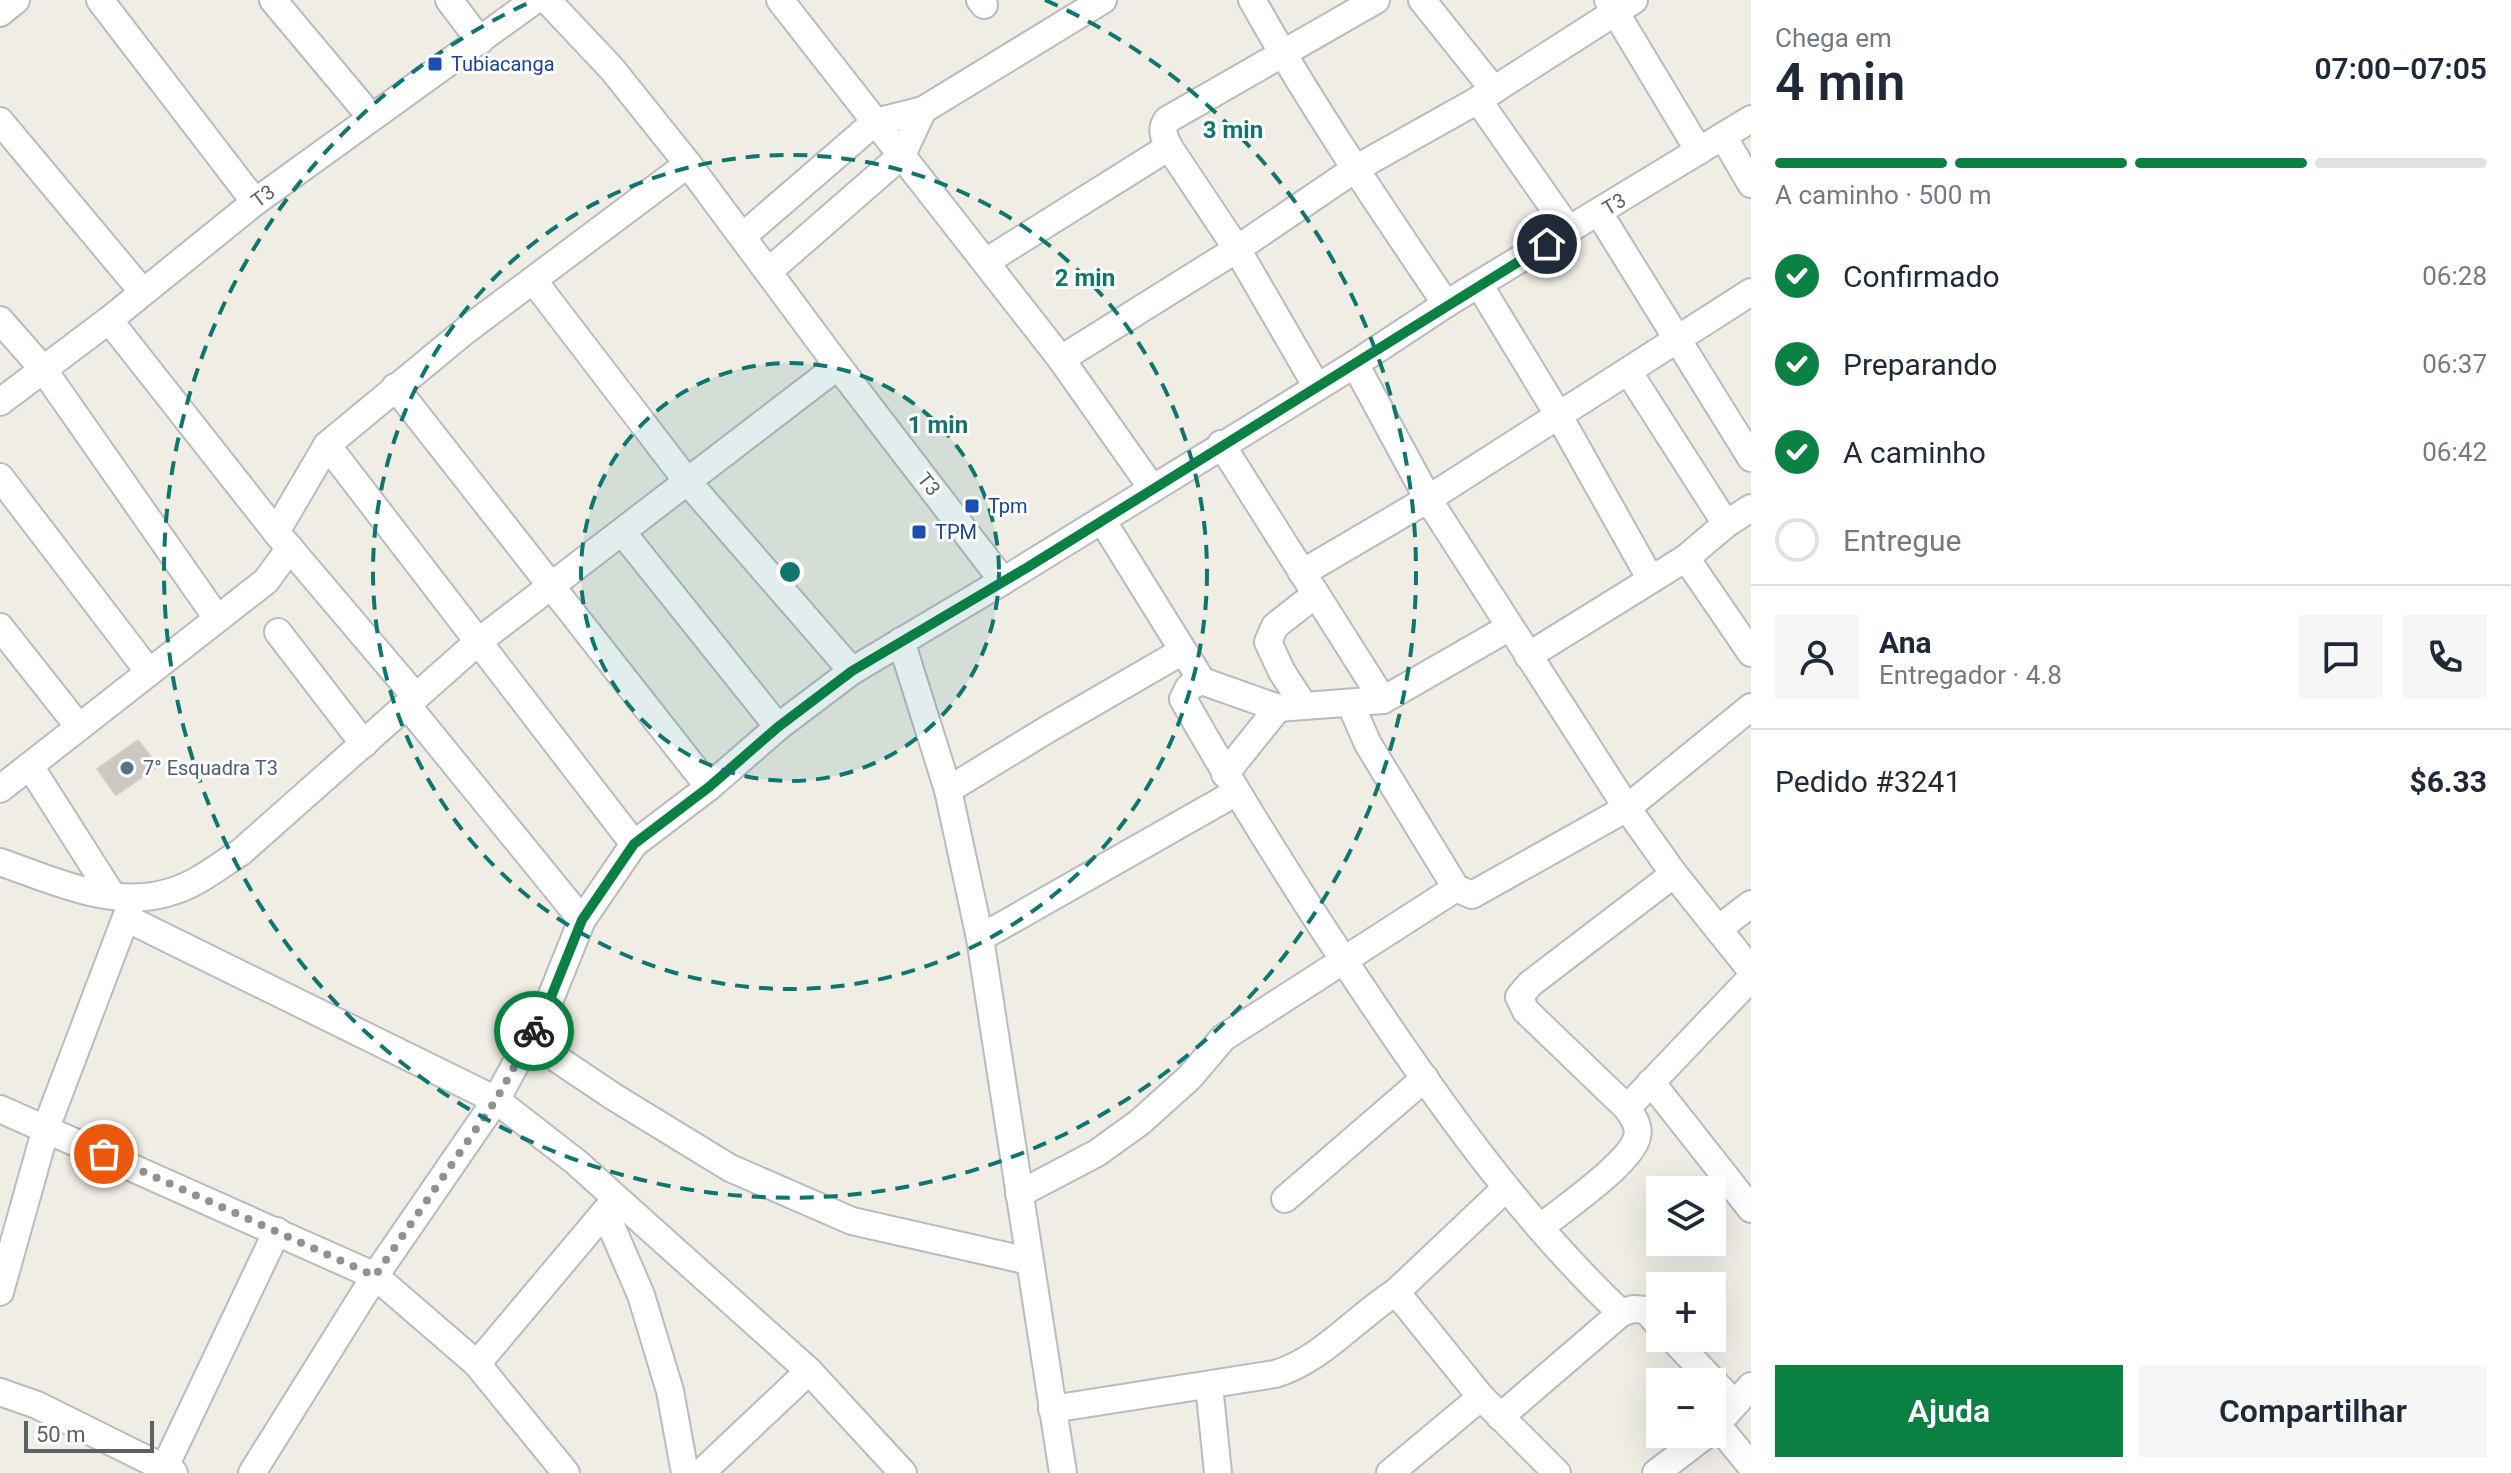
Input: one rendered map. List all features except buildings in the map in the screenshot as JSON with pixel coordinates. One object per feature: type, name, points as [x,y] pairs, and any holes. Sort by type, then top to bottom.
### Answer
[{"type":"street","points":[[0,13],[16,0]]},
{"type":"street","points":[[100,0],[255,202]]},
{"type":"street","points":[[273,0],[371,117]]},
{"type":"street","points":[[449,0],[480,41]]},
{"type":"street","name":"T3","points":[[0,402],[109,320],[255,202],[535,0]]},
{"type":"street","name":"T3","points":[[547,0],[612,69],[688,164],[1003,581],[1355,364],[1446,304],[1751,119]]},
{"type":"street","points":[[743,236],[875,122],[923,110],[1103,0]]},
{"type":"street","points":[[1252,0],[1355,169],[1446,304]]},
{"type":"street","points":[[1317,387],[1237,249],[1169,147],[1163,127],[1167,120],[1376,0]]},
{"type":"street","points":[[1422,0],[1486,95],[1569,230]]},
{"type":"street","points":[[786,2],[875,122],[1061,359],[1152,488]]},
{"type":"street","points":[[1061,359],[1237,249],[1355,169],[1486,95],[1619,4],[1699,151]]},
{"type":"street","points":[[769,271],[902,155],[923,110]]},
{"type":"street","points":[[0,121],[142,291]]},
{"type":"street","points":[[1723,136],[1751,184]]},
{"type":"street","points":[[987,261],[1169,147]]},
{"type":"street","points":[[124,904],[10,776],[79,727],[266,581],[327,445],[395,387],[688,164]]},
{"type":"street","points":[[1599,213],[1751,458]]},
{"type":"street","points":[[533,280],[687,481],[852,671]]},
{"type":"street","points":[[1480,286],[1559,416],[1650,578]]},
{"type":"street","points":[[1291,707],[1282,672],[1268,642],[1275,626],[1309,583],[1428,499],[1751,292]]},
{"type":"street","points":[[0,320],[43,369],[217,618]]},
{"type":"street","points":[[109,320],[582,920]]},
{"type":"street","points":[[1355,364],[1428,499],[1627,808],[1674,874],[1751,970]]},
{"type":"street","points":[[124,904],[170,892],[202,878],[241,852],[479,641],[838,366]]},
{"type":"street","points":[[1628,371],[1726,524]]},
{"type":"street","points":[[395,387],[709,787]]},
{"type":"street","points":[[1221,444],[1383,700]]},
{"type":"street","points":[[327,445],[634,844]]},
{"type":"street","points":[[0,477],[149,672]]},
{"type":"street","points":[[1528,656],[1686,558],[1726,524],[1751,508]]},
{"type":"street","points":[[1102,520],[1181,652],[1202,681],[1291,707],[1383,700],[1510,627]]},
{"type":"street","points":[[622,532],[778,727]]},
{"type":"street","points":[[1686,558],[1751,653]]},
{"type":"street","points":[[252,1473],[375,1276],[496,1100],[547,1007],[582,920],[634,844],[852,671],[1003,581]]},
{"type":"street","points":[[0,627],[79,727]]},
{"type":"street","points":[[278,632],[364,744]]},
{"type":"street","points":[[901,641],[948,790],[980,938],[1063,1473]]},
{"type":"street","points":[[948,790],[1181,652]]},
{"type":"street","points":[[1202,681],[1189,687],[1183,699],[1230,783],[1343,960],[1506,1188],[1594,1288],[1621,1313]]},
{"type":"street","points":[[1350,703],[1368,744],[1456,888],[1472,895],[1627,808],[1748,715]]},
{"type":"street","points":[[980,938],[1230,783],[1291,707]]},
{"type":"street","points":[[0,862],[124,904],[496,1100],[576,1162],[611,1205],[809,1371],[903,1473]]},
{"type":"street","points":[[1541,1227],[1627,1155],[1637,1137],[1637,1122],[1627,1108],[1526,1011],[1519,997],[1530,984],[1674,874]]},
{"type":"street","points":[[1019,1194],[1097,1153],[1140,1122],[1190,1077],[1223,1038],[1456,888]]},
{"type":"street","points":[[0,1292],[46,1128],[124,904]]},
{"type":"street","points":[[1718,929],[1751,904]]},
{"type":"street","points":[[1627,1108],[1751,978]]},
{"type":"street","points":[[529,1040],[614,1097],[730,1168],[852,1221],[1029,1261]]},
{"type":"street","points":[[1285,1199],[1425,1078]]},
{"type":"street","points":[[1651,1082],[1747,1195]]},
{"type":"street","points":[[0,1109],[375,1276],[477,1364],[566,1473]]},
{"type":"street","points":[[1052,1409],[1275,1374],[1296,1368],[1396,1292],[1506,1188]]},
{"type":"street","points":[[477,1364],[611,1205]]},
{"type":"street","points":[[611,1205],[670,1391],[685,1473]]},
{"type":"street","points":[[0,1392],[37,1405],[166,1471],[277,1231]]},
{"type":"street","points":[[1396,1292],[1481,1397],[1557,1473]]},
{"type":"street","points":[[1500,1417],[1621,1313],[1633,1309],[1646,1310]]},
{"type":"street","points":[[1689,1352],[1743,1395],[1726,1414]]},
{"type":"street","points":[[701,1473],[809,1371]]},
{"type":"street","points":[[1209,1385],[1218,1473]]},
{"type":"street","points":[[1390,1473],[1481,1397]]},
{"type":"street","points":[[1726,1443],[1751,1466]]},
{"type":"street","points":[[1656,1473],[1689,1448]]},
{"type":"way so far","points":[[104,1154],[375,1276],[496,1100],[534,1031]]},
{"type":"place","name":"Tubiacanga","points":[[435,64]]},
{"type":"place","name":"Tpm","points":[[972,506]]},
{"type":"place","name":"TPM","points":[[919,532]]},
{"type":"place","name":"7° Esquadra T3","points":[[127,768]]},
{"type":"route","points":[[534,1031],[547,1007],[582,920],[634,844],[709,787],[778,727],[852,671],[1028,567],[1221,444],[1547,244]]}]
